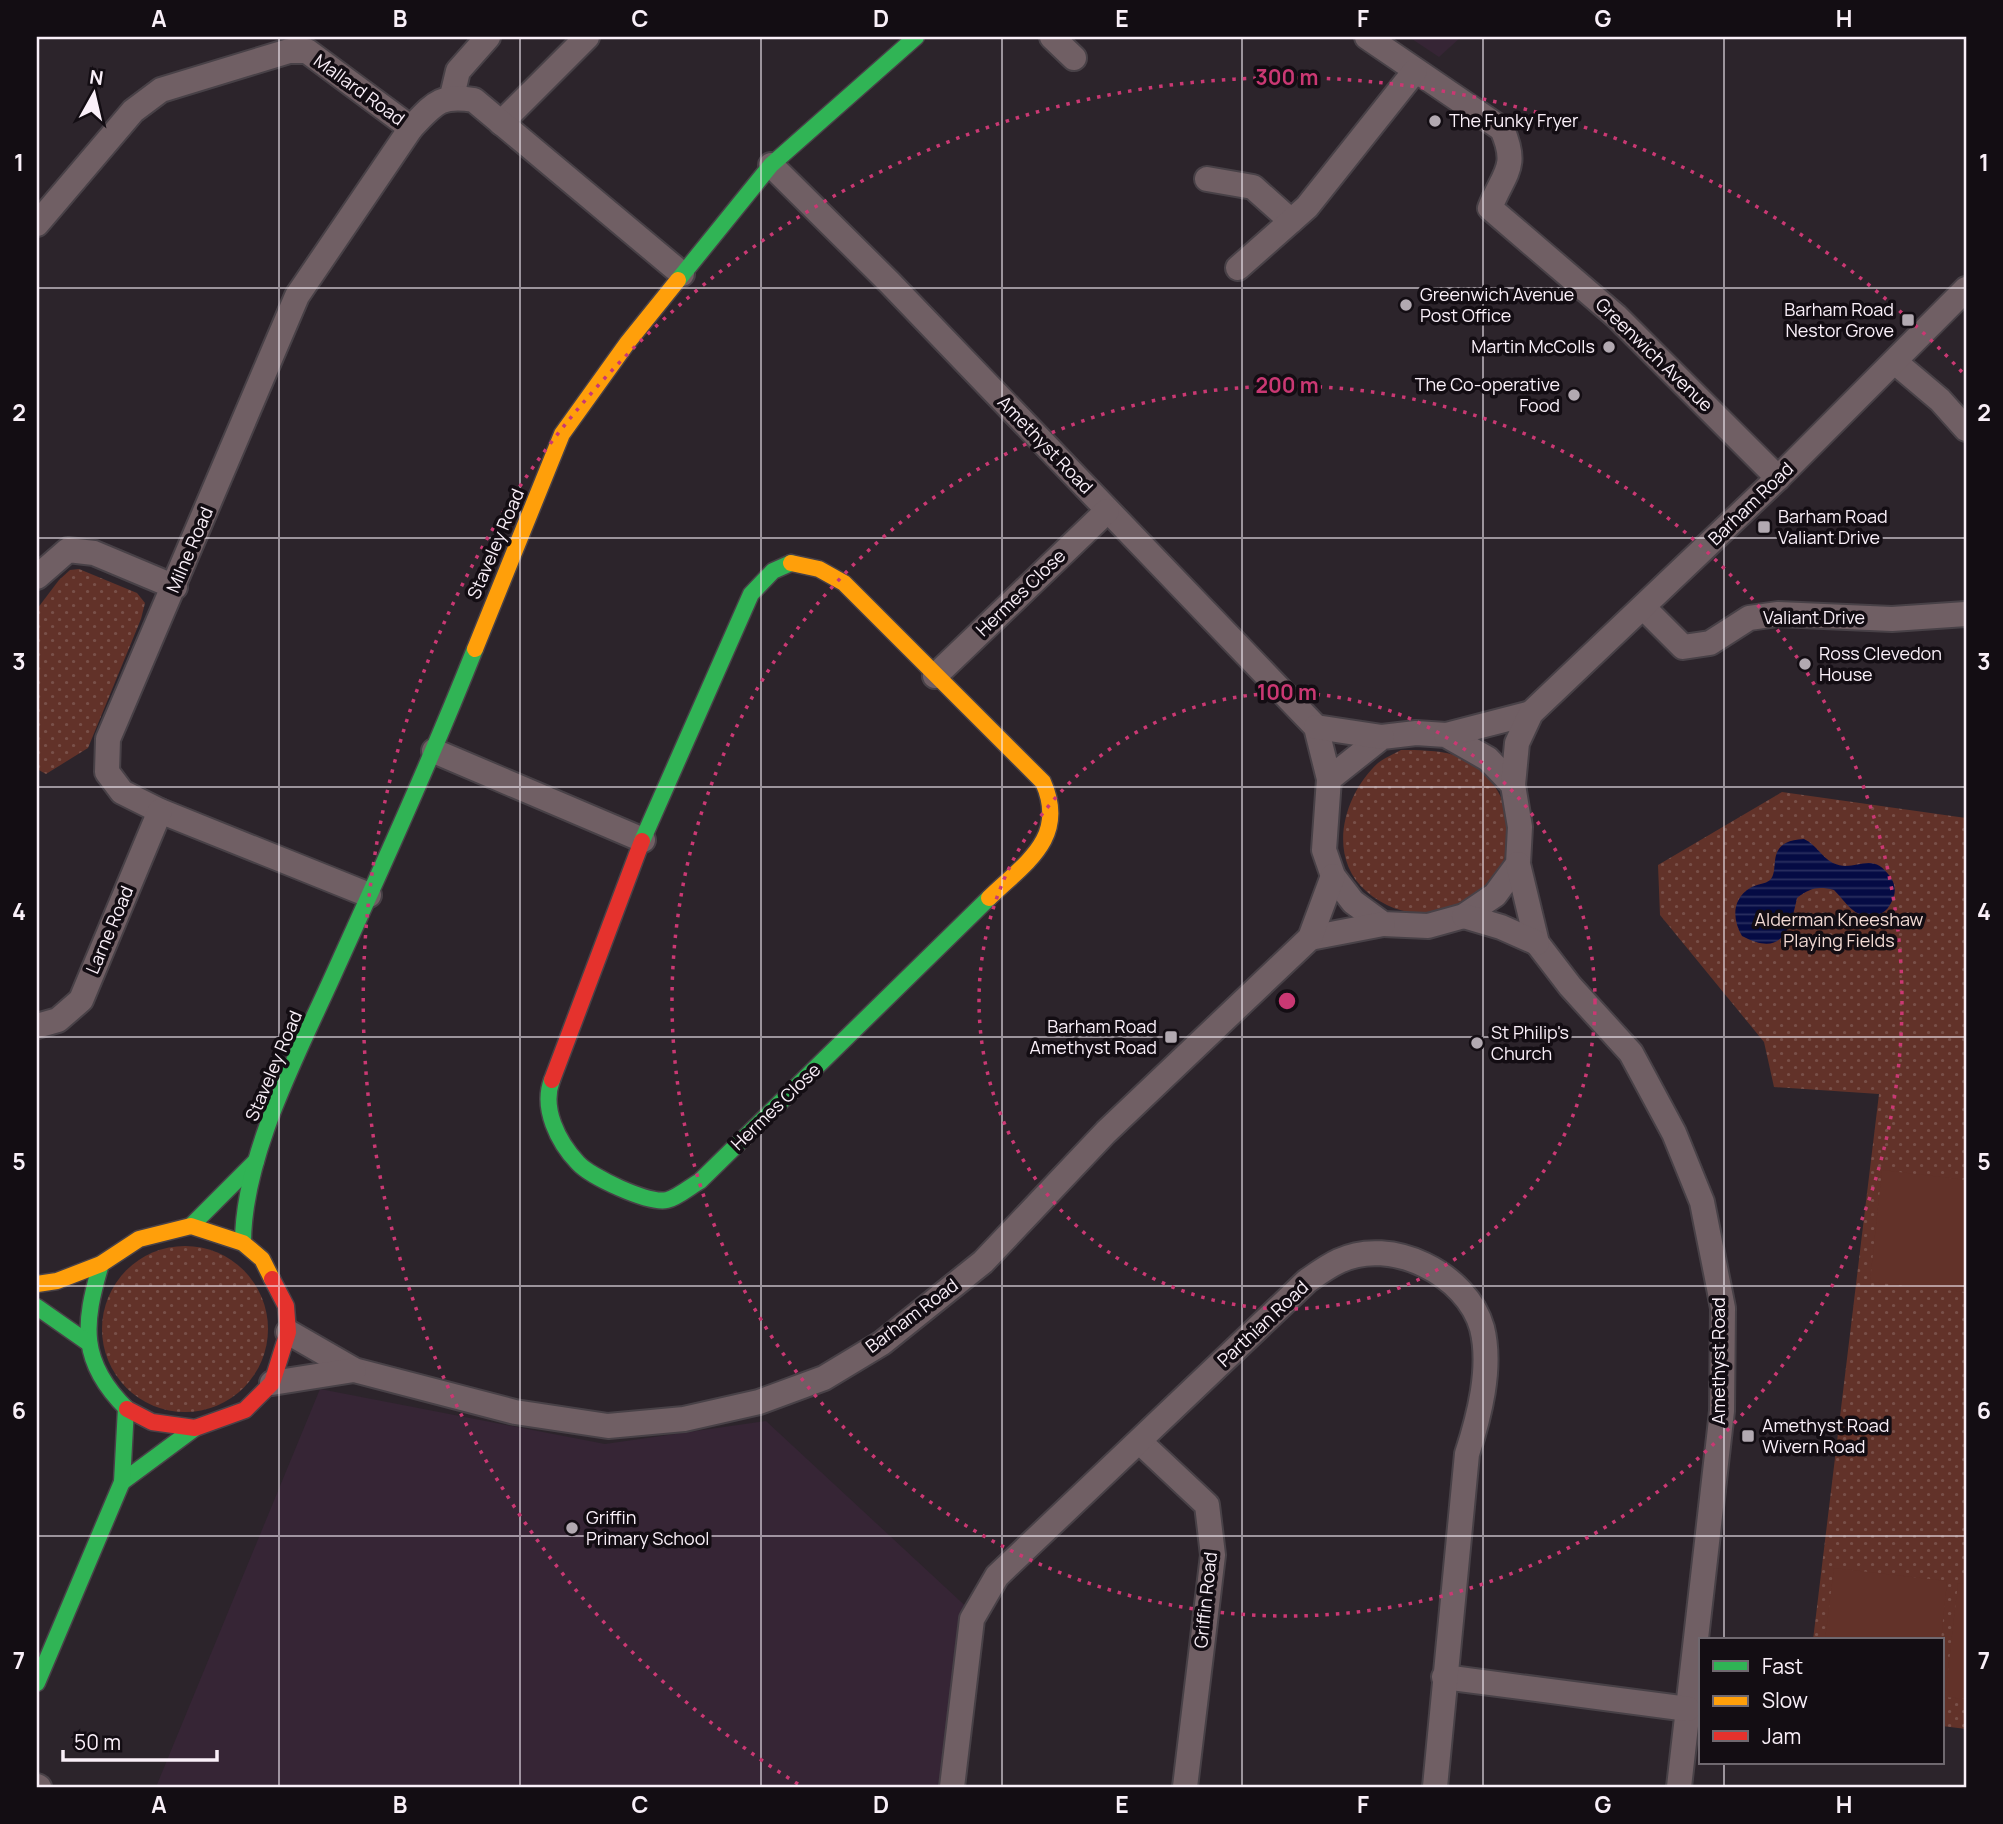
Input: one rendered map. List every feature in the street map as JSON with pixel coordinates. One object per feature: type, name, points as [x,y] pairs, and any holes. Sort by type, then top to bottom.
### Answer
[{"type":"street","points":[[488,37],[458,71],[452,96],[474,100],[682,274]]},
{"type":"street","points":[[501,123],[587,37]]},
{"type":"street","name":"Staveley Road","points":[[243,1243],[243,1216],[256,1160],[292,1068],[434,751],[562,434],[628,342],[771,165],[916,37]]},
{"type":"street","points":[[1052,37],[1074,58]]},
{"type":"street","name":"Greenwich Avenue","points":[[1367,37],[1502,129],[1512,153],[1507,174],[1490,208],[1616,316],[1779,478]]},
{"type":"street","name":"Mallard Road","points":[[37,224],[133,111],[161,90],[289,51],[307,51],[411,128]]},
{"type":"street","points":[[1238,268],[1307,207],[1415,71]]},
{"type":"street","name":"Milne Road","points":[[369,895],[160,811],[122,792],[107,772],[108,739],[297,296],[411,128],[434,104],[452,96]]},
{"type":"street","name":"Amethyst Road","points":[[771,165],[890,283],[1316,727]]},
{"type":"street","points":[[1207,179],[1253,187],[1291,221]]},
{"type":"street","name":"Barham Road","points":[[1513,785],[1517,743],[1531,713],[1779,478],[1966,289]]},
{"type":"street","points":[[1895,362],[1940,400],[1966,429]]},
{"type":"street","name":"Hermes Close","points":[[935,676],[1107,511]]},
{"type":"street","points":[[37,577],[68,550],[94,553],[175,587]]},
{"type":"street","name":"Hermes Close","points":[[791,563],[830,572],[1043,782],[1052,811],[1050,828],[1043,845],[700,1181],[667,1200],[634,1195],[579,1165],[552,1124],[548,1090],[643,840],[751,594],[774,571],[791,563]]},
{"type":"street","name":"Valiant Drive","points":[[1644,608],[1683,647],[1710,643],[1749,618],[1778,614],[1892,619],[1966,614]]},
{"type":"street","name":"Barham Road","points":[[1446,735],[1531,713]]},
{"type":"street","points":[[1310,938],[1383,924],[1428,926],[1464,916],[1495,895],[1518,864],[1520,827],[1513,785],[1488,759],[1446,735],[1416,733],[1382,737],[1316,727],[1329,779],[1324,850],[1333,876],[1353,902],[1383,924]]},
{"type":"street","points":[[1329,779],[1382,737]]},
{"type":"street","points":[[434,751],[643,840]]},
{"type":"street","name":"Larne Road","points":[[37,1026],[58,1020],[81,1000],[160,811]]},
{"type":"street","name":"Amethyst Road","points":[[1518,864],[1537,943],[1570,986],[1631,1053],[1674,1133],[1702,1202],[1720,1294],[1722,1410],[1679,1787]]},
{"type":"street","name":"Barham Road","points":[[288,1332],[354,1370],[515,1412],[608,1426],[684,1419],[746,1405],[824,1378],[882,1343],[983,1262],[1105,1132],[1310,938],[1333,876]]},
{"type":"street","name":"Amethyst Road","points":[[1464,916],[1501,927],[1537,943]]},
{"type":"street","name":"Staveley Road","points":[[191,1226],[256,1160]]},
{"type":"street","points":[[37,1284],[57,1281],[101,1264],[139,1239],[191,1226],[243,1243],[262,1259],[286,1306],[288,1332],[272,1383],[246,1410],[195,1428],[122,1482]]},
{"type":"street","name":"Parthian Road","points":[[952,1787],[972,1619],[997,1576],[1307,1281],[1340,1260],[1385,1254],[1421,1263],[1450,1280],[1474,1310],[1482,1330],[1484,1357],[1479,1417],[1467,1454],[1435,1787]]},
{"type":"street","points":[[101,1264],[89,1303],[87,1342],[101,1380],[126,1408],[152,1422],[195,1428]]},
{"type":"street","points":[[37,1307],[87,1342]]},
{"type":"street","name":"Barham Road","points":[[272,1383],[354,1370]]},
{"type":"street","points":[[37,1683],[122,1482],[126,1408]]},
{"type":"street","name":"Griffin Road","points":[[1140,1441],[1207,1505],[1213,1555],[1185,1787]]},
{"type":"street","points":[[1444,1677],[1688,1709]]},
{"type":"shaded area","points":[[1409,37],[1461,37],[1439,57]]},
{"type":"shaded area","points":[[1804,839],[1825,858],[1841,866],[1870,863],[1884,869],[1895,887],[1889,906],[1882,913],[1870,918],[1853,910],[1834,890],[1814,889],[1797,898],[1791,921],[1782,938],[1766,944],[1742,936],[1735,916],[1740,898],[1750,888],[1770,880],[1778,850],[1783,845]]},
{"type":"shaded area","name":"Griffin Primary School","points":[[320,1389],[605,1444],[766,1421],[973,1613],[947,1787],[156,1787]]},
{"type":"green space","points":[[79,569],[137,593],[145,603],[141,619],[88,748],[46,774],[37,769],[37,609],[59,580],[70,570]]},
{"type":"green space","points":[[1401,750],[1441,752],[1469,762],[1483,772],[1502,799],[1509,830],[1503,862],[1492,881],[1478,896],[1461,906],[1422,914],[1403,911],[1366,891],[1354,877],[1346,861],[1344,826],[1356,791],[1378,763]]},
{"type":"green space","name":"Alderman Kneeshaw Playing Fields","points":[[1782,792],[1966,818],[1966,1729],[1944,1726],[1944,1638],[1813,1638],[1879,1094],[1774,1087],[1764,1042],[1660,915],[1658,865]]},
{"type":"green space","points":[[1882,1170],[1966,1180],[1966,1292],[1870,1282]]},
{"type":"green space","points":[[185,1246],[217,1253],[244,1270],[261,1297],[268,1329],[261,1361],[244,1388],[217,1405],[185,1412],[153,1405],[126,1388],[109,1361],[102,1329],[109,1297],[126,1270],[153,1253]]},
{"type":"green space","points":[[1834,1568],[1947,1581],[1941,1638],[1825,1638]]},
{"type":"green space","points":[[1958,1583],[1966,1584],[1966,1699],[1945,1697]]},
{"type":"traffic: fast","points":[[678,280],[771,165],[916,37]]},
{"type":"traffic: fast","points":[[642,841],[751,594],[773,571],[791,563]]},
{"type":"traffic: fast","points":[[243,1243],[252,1174],[276,1103],[407,810],[475,649]]},
{"type":"traffic: fast","points":[[552,1080],[549,1102],[553,1124],[578,1163],[595,1175],[634,1194],[658,1200],[671,1199],[700,1181],[989,898]]},
{"type":"traffic: fast","points":[[191,1226],[256,1161]]},
{"type":"traffic: fast","points":[[101,1264],[91,1305],[89,1341],[100,1375],[127,1409]]},
{"type":"traffic: fast","points":[[37,1307],[87,1342]]},
{"type":"traffic: fast","points":[[37,1683],[122,1482],[126,1408]]},
{"type":"traffic: fast","points":[[122,1482],[195,1428]]},
{"type":"traffic: slow","points":[[475,649],[562,434],[628,342],[678,280]]},
{"type":"traffic: slow","points":[[791,563],[819,569],[844,583],[1043,782],[1049,802],[1050,819],[1046,834],[1028,861],[989,898]]},
{"type":"traffic: slow","points":[[37,1284],[57,1281],[101,1264],[139,1239],[191,1226],[243,1243],[262,1259],[272,1279]]},
{"type":"traffic: jam","points":[[552,1080],[642,841]]},
{"type":"traffic: jam","points":[[127,1409],[152,1422],[195,1428],[245,1410],[272,1383],[288,1332],[286,1306],[272,1279]]},
{"type":"place","name":"The Funky Fryer","points":[[1435,121]]},
{"type":"place","name":"Greenwich Avenue Post Office","points":[[1406,305]]},
{"type":"place","name":"Barham Road Nestor Grove","points":[[1908,320]]},
{"type":"place","name":"Martin McColls","points":[[1609,347]]},
{"type":"place","name":"The Co-operative Food","points":[[1574,395]]},
{"type":"place","name":"Barham Road Valiant Drive","points":[[1764,527]]},
{"type":"place","name":"Ross Clevedon House","points":[[1805,664]]},
{"type":"place","name":"Barham Road Amethyst Road","points":[[1171,1037]]},
{"type":"place","name":"St Philip's Church","points":[[1477,1043]]},
{"type":"place","name":"Amethyst Road Wivern Road","points":[[1748,1436]]},
{"type":"place","name":"Griffin Primary School","points":[[572,1528]]}]
